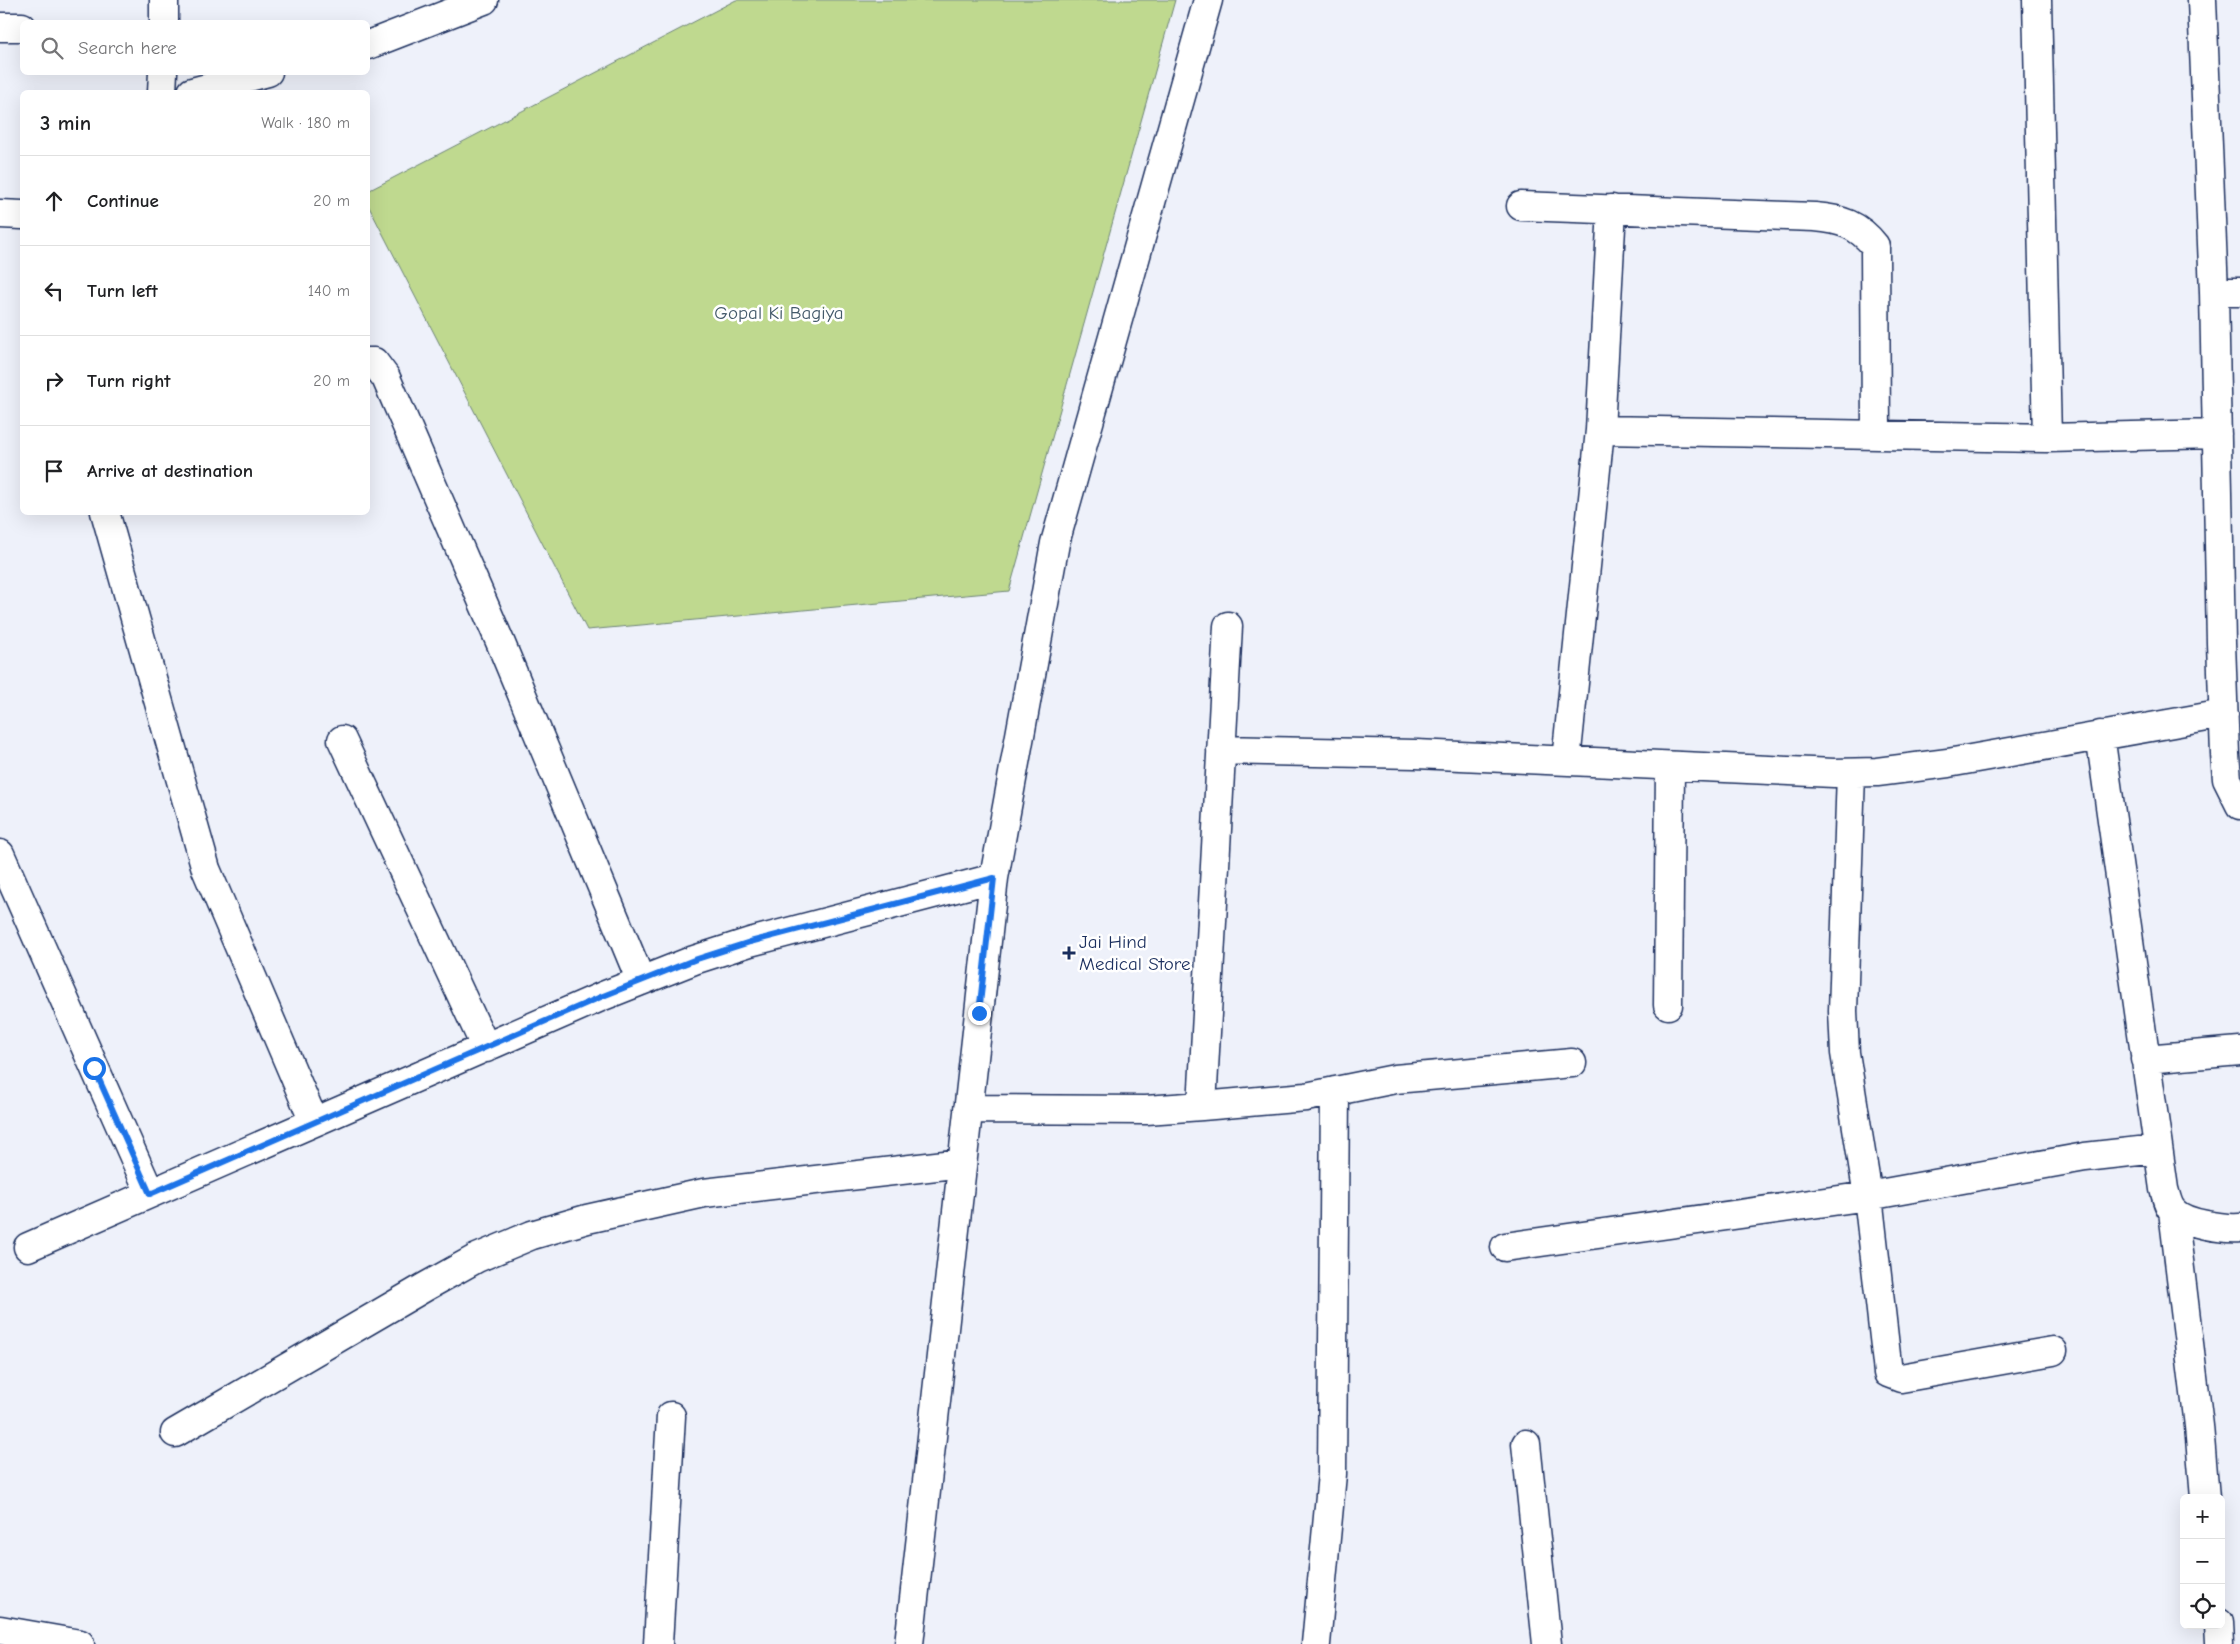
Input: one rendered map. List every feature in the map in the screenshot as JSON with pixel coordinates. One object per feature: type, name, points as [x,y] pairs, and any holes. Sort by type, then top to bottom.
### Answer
[{"type":"street","points":[[164,0],[164,20]]},
{"type":"street","points":[[370,44],[484,0]]},
{"type":"street","points":[[909,1644],[994,878],[1055,544],[1208,0]]},
{"type":"street","points":[[2037,0],[2047,438]]},
{"type":"street","points":[[2202,0],[2227,292],[2217,434],[2231,677],[2224,714],[2227,779],[2240,805]]},
{"type":"street","points":[[0,26],[20,27]]},
{"type":"street","points":[[162,90],[163,75]]},
{"type":"street","points":[[200,90],[257,75]]},
{"type":"street","points":[[1521,206],[1837,219],[1866,234],[1875,246],[1876,435]]},
{"type":"street","points":[[1566,761],[1600,430],[1612,209]]},
{"type":"street","points":[[0,214],[20,215]]},
{"type":"street","points":[[370,362],[374,362],[386,378],[505,653],[641,981]]},
{"type":"street","points":[[1600,430],[2047,438],[2217,434]]},
{"type":"street","points":[[106,515],[206,869],[314,1122]]},
{"type":"street","points":[[1202,1106],[1228,626]]},
{"type":"street","points":[[1221,750],[1416,754],[1851,773],[1877,772],[1948,763],[2224,714]]},
{"type":"street","points":[[2100,735],[2157,1149],[2164,1190],[2173,1211],[2199,1426],[2205,1494]]},
{"type":"street","points":[[342,740],[486,1048]]},
{"type":"street","points":[[1668,1004],[1670,766]]},
{"type":"street","points":[[1851,773],[1843,1011],[1845,1052],[1868,1196],[1888,1374],[1902,1378],[2053,1351]]},
{"type":"street","points":[[0,854],[150,1194]]},
{"type":"street","points":[[28,1247],[641,981],[694,960],[750,942],[994,878]]},
{"type":"street","points":[[2145,1059],[2240,1051]]},
{"type":"street","points":[[968,1109],[1146,1110],[1202,1106],[1297,1098],[1395,1079],[1572,1063]]},
{"type":"street","points":[[1316,1644],[1332,1474],[1336,1090]]},
{"type":"street","points":[[1505,1247],[1868,1196],[2085,1158],[2157,1149]]},
{"type":"street","points":[[175,1433],[424,1287],[477,1258],[532,1235],[588,1219],[704,1193],[962,1163]]},
{"type":"street","points":[[2173,1211],[2191,1221],[2224,1229],[2240,1228]]},
{"type":"street","points":[[658,1644],[671,1416]]},
{"type":"street","points":[[1526,1444],[1547,1644]]},
{"type":"street","points":[[2216,1629],[2218,1644]]},
{"type":"street","points":[[0,1630],[80,1644]]},
{"type":"green space","name":"Gopal Ki Bagiya","points":[[736,0],[1175,0],[1009,591],[587,630],[370,209],[370,190]]},
{"type":"place","name":"Jai Hind Medical Store","points":[[1069,953]]},
{"type":"route","points":[[94,1068],[150,1194],[603,996],[694,960],[750,942],[994,878],[979,1013]]}]
